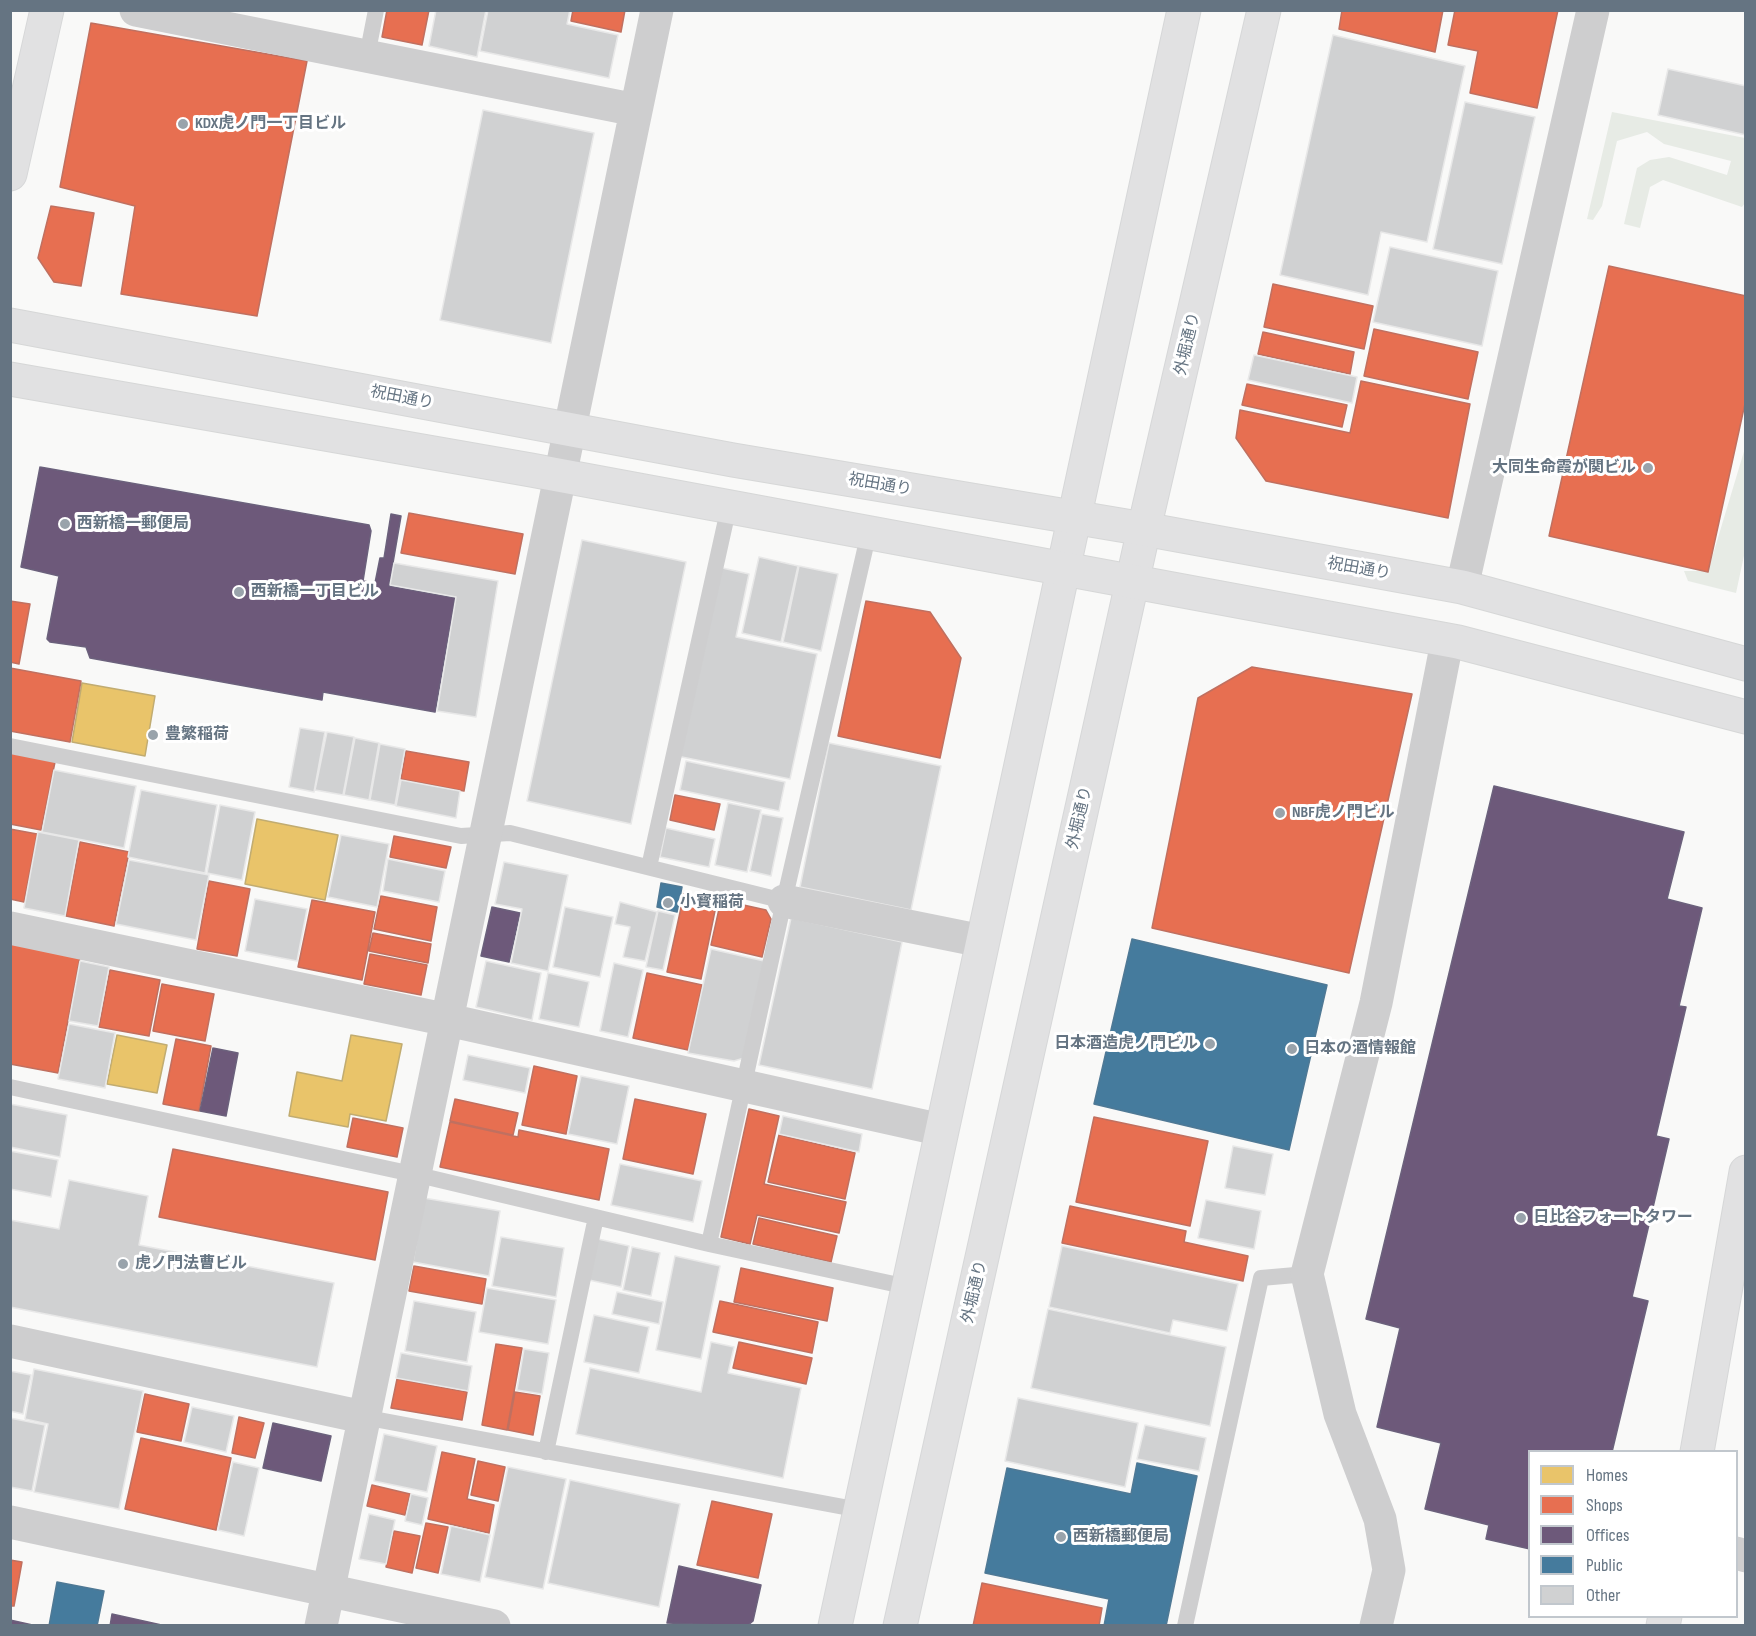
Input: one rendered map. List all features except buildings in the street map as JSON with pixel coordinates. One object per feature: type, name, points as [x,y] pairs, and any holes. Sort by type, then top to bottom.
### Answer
[{"type":"main road","points":[[10,174],[47,10]]},
{"type":"main road","points":[[835,1626],[1184,10]]},
{"type":"main road","name":"外堀通り","points":[[900,1626],[1132,582],[1264,10]]},
{"type":"main road","name":"祝田通り","points":[[10,325],[733,460],[1144,529],[1462,587],[1746,664]]},
{"type":"main road","points":[[10,379],[729,506],[1447,642],[1458,642],[1746,717]]},
{"type":"main road","points":[[1697,1450],[1746,1172]]},
{"type":"street","points":[[136,10],[248,21],[367,56],[636,110]]},
{"type":"street","points":[[321,1626],[657,10]]},
{"type":"street","points":[[1462,587],[1593,10]]},
{"type":"street","points":[[1376,1626],[1389,1570],[1380,1519],[1340,1414],[1307,1274],[1376,1004],[1447,642]]},
{"type":"street","points":[[783,901],[982,941]]},
{"type":"street","points":[[10,928],[448,1020],[942,1130]]},
{"type":"street","points":[[10,1341],[363,1418]]},
{"type":"street","points":[[10,1522],[494,1626]]},
{"type":"lane","points":[[367,56],[376,10]]},
{"type":"lane","points":[[649,867],[729,506]]},
{"type":"lane","points":[[709,1244],[783,901],[869,532]]},
{"type":"lane","points":[[10,746],[461,836],[510,833],[783,901]]},
{"type":"lane","points":[[10,1087],[415,1175],[709,1244],[908,1287]]},
{"type":"lane","points":[[546,1452],[596,1217]]},
{"type":"lane","points":[[1185,1626],[1261,1278],[1307,1274]]},
{"type":"lane","points":[[363,1418],[860,1510]]},
{"type":"shaded area","points":[[1612,112],[1745,138],[1745,203],[1742,207],[1663,180],[1650,187],[1640,228],[1624,224],[1637,168],[1650,160],[1669,157],[1727,175],[1731,161],[1664,144],[1647,132],[1617,141],[1602,206],[1593,220],[1587,219]]},
{"type":"shaded area","points":[[1745,448],[1745,551],[1736,593],[1688,581],[1684,571],[1708,571]]},
{"type":"place","name":"KDX虎ノ門一丁目ビル","points":[[183,124]]},
{"type":"place","name":"大同生命霞が関ビル","points":[[1648,468]]},
{"type":"place","name":"西新橋一郵便局","points":[[65,524]]},
{"type":"place","name":"西新橋一丁目ビル","points":[[239,592]]},
{"type":"place","name":"豊繁稲荷","points":[[153,735]]},
{"type":"place","name":"NBF虎ノ門ビル","points":[[1280,813]]},
{"type":"place","name":"小寳稲荷","points":[[668,903]]},
{"type":"place","name":"日本酒造虎ノ門ビル","points":[[1210,1044]]},
{"type":"place","name":"日本の酒情報館","points":[[1292,1049]]},
{"type":"place","name":"日比谷フォートタワー","points":[[1521,1218]]},
{"type":"place","name":"虎ノ門法曹ビル","points":[[123,1264]]},
{"type":"place","name":"西新橋郵便局","points":[[1061,1537]]}]
